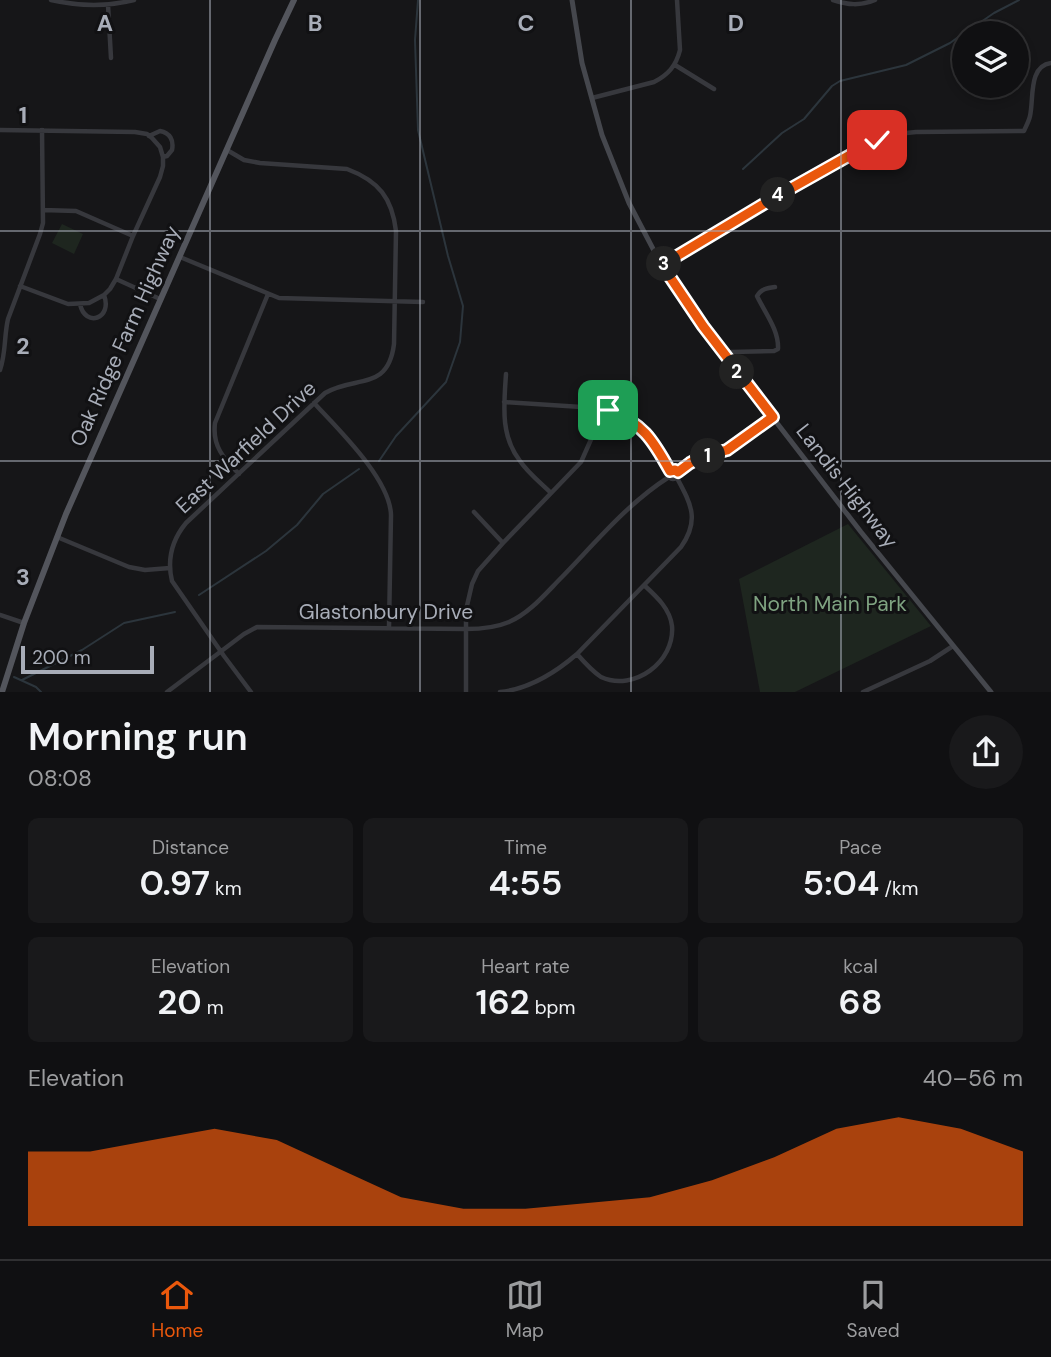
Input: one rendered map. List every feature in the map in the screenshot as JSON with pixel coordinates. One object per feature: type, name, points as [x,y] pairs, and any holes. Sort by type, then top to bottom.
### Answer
[{"type":"main road","name":"Oak Ridge Farm Highway","points":[[2,692],[24,623],[57,537],[294,0]]},
{"type":"main road","name":"Landis Highway","points":[[572,0],[582,63],[602,135],[623,190],[662,265],[726,358],[991,692]]},
{"type":"street","points":[[51,0],[78,5],[108,5],[134,0]]},
{"type":"street","points":[[591,98],[654,82],[668,73],[675,65],[680,50],[677,0]]},
{"type":"street","points":[[833,0],[851,5],[875,0]]},
{"type":"street","points":[[108,5],[111,58]]},
{"type":"street","points":[[662,265],[877,140],[916,132],[1024,131],[1030,119],[1034,80],[1038,70],[1051,63]]},
{"type":"street","points":[[675,65],[714,89]]},
{"type":"street","points":[[0,130],[135,132],[149,136],[160,147],[163,157],[160,177],[116,279],[104,295],[89,303],[61,302],[20,286]]},
{"type":"street","points":[[0,370],[8,319],[40,234],[43,210],[42,130]]},
{"type":"street","points":[[149,136],[160,131],[169,135],[172,150],[163,157]]},
{"type":"street","name":"East Warfield Drive","points":[[170,568],[177,534],[186,523],[314,403],[333,388],[368,381],[380,374],[393,355],[396,231],[394,215],[382,191],[360,174],[347,169],[250,162],[226,150]]},
{"type":"street","points":[[43,210],[76,211],[133,236]]},
{"type":"street","points":[[179,256],[279,298],[424,302]]},
{"type":"street","points":[[116,279],[160,299]]},
{"type":"street","points":[[726,358],[731,352],[778,349],[779,344],[772,325],[757,296],[765,289],[775,287]]},
{"type":"street","points":[[239,474],[216,445],[213,435],[215,424],[268,294]]},
{"type":"street","points":[[80,304],[81,312],[86,317],[97,318],[106,309],[104,295]]},
{"type":"street","points":[[506,374],[505,428],[513,450],[525,467],[551,493]]},
{"type":"street","points":[[504,402],[597,408],[620,414],[646,432],[655,443],[673,479],[690,463],[727,450],[773,417]]},
{"type":"street","points":[[314,403],[361,453],[390,502],[389,628]]},
{"type":"street","points":[[466,692],[466,610],[472,584],[478,571],[503,543],[581,463],[593,435],[597,408]]},
{"type":"street","name":"Glastonbury Drive","points":[[167,692],[257,627],[466,629],[497,626],[511,621],[525,613],[637,500],[670,474]]},
{"type":"street","points":[[500,692],[523,690],[564,665],[681,547],[692,524],[692,511],[677,475]]},
{"type":"street","points":[[474,512],[503,543]]},
{"type":"street","points":[[57,537],[129,567],[145,570],[170,568],[172,581],[251,692]]},
{"type":"street","points":[[577,654],[599,676],[616,682],[645,676],[659,664],[672,639],[672,624],[657,596],[645,586]]},
{"type":"street","points":[[0,615],[24,623]]},
{"type":"street","points":[[863,692],[879,689],[953,646]]},
{"type":"green space","points":[[62,224],[83,234],[74,254],[52,243]]},
{"type":"green space","name":"North Main Park","points":[[848,524],[931,626],[795,692],[760,692],[739,579]]},
{"type":"waterway","points":[[379,461],[396,436],[446,382],[460,342],[463,306],[448,256],[418,130],[415,40],[418,0]]},
{"type":"waterway","points":[[982,21],[1019,0]]},
{"type":"waterway","points":[[743,169],[782,133],[804,119],[832,86],[840,81],[906,65],[952,42]]},
{"type":"waterway","points":[[199,595],[266,551],[297,525],[323,494],[359,469]]},
{"type":"waterway","points":[[22,680],[82,650],[124,623],[175,612]]},
{"type":"waterway","points":[[14,677],[41,692]]},
{"type":"route","points":[[608,410],[620,414],[646,432],[670,471],[678,472],[701,457],[727,450],[773,417],[726,358],[662,265],[877,140]]}]
